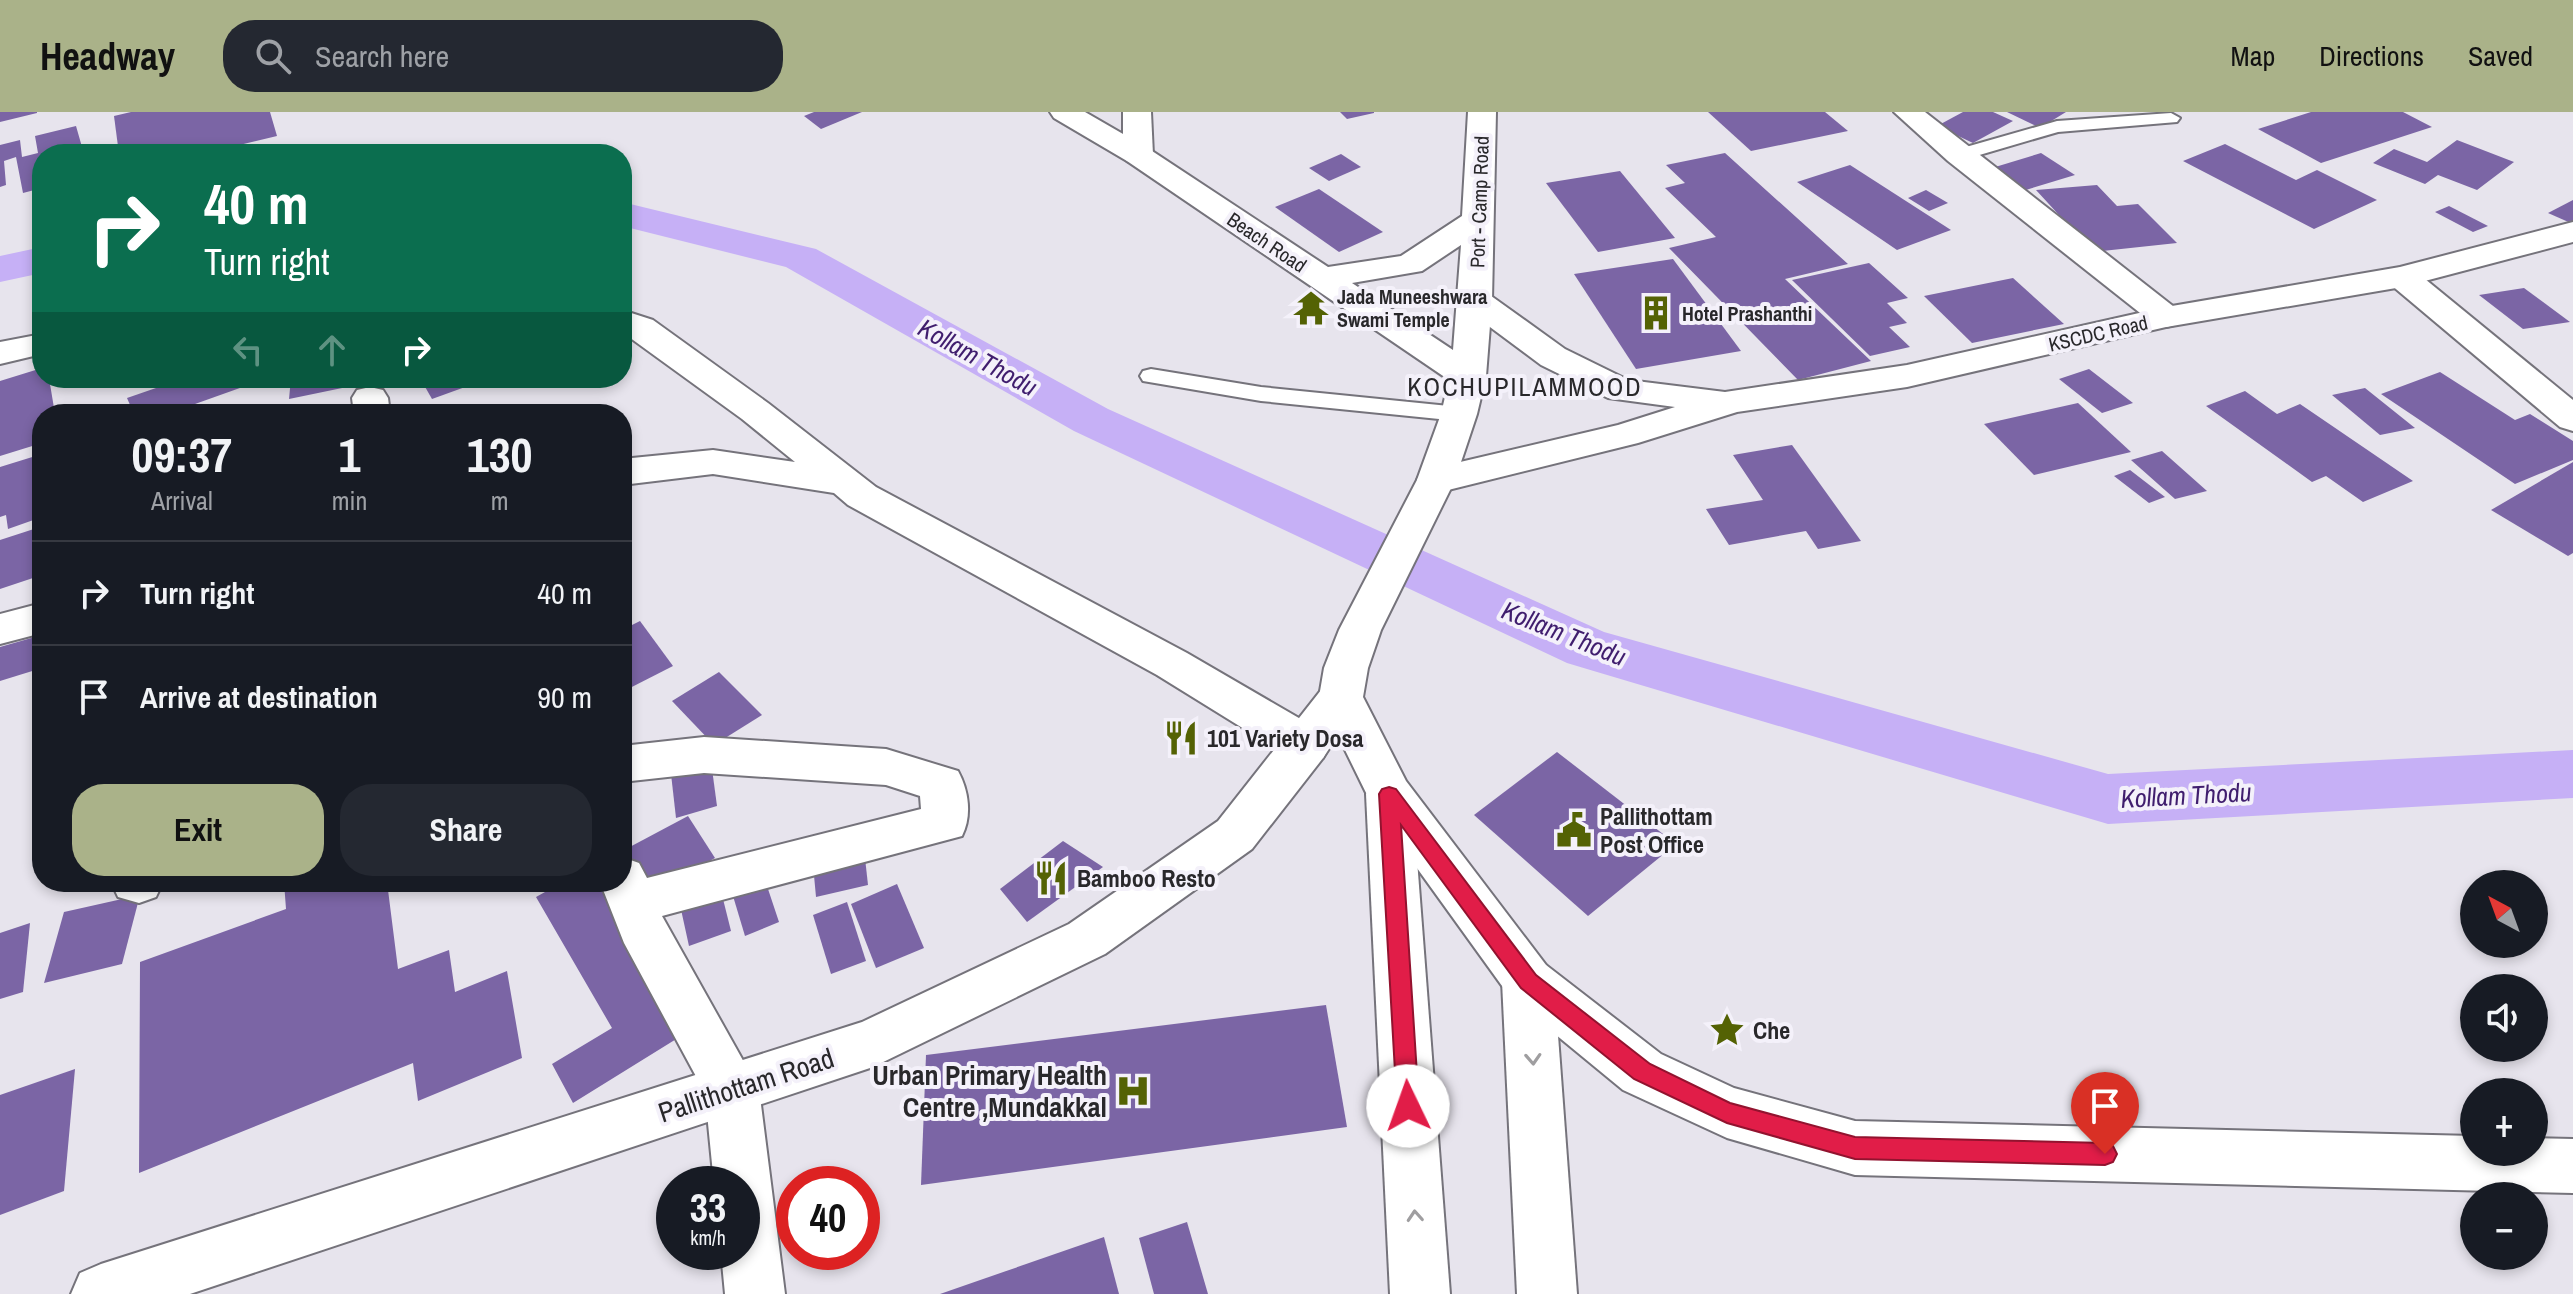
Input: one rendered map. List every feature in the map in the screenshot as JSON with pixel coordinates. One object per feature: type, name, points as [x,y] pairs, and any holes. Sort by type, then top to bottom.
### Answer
[{"type":"street","name":"Beach Road","points":[[1064,112],[1138,155],[1468,376]]},
{"type":"street","points":[[1137,112],[1138,155]]},
{"type":"street","name":"Port - Camp Road","points":[[1343,682],[1360,630],[1436,480],[1459,414],[1468,376],[1475,300],[1482,112]]},
{"type":"street","points":[[1908,112],[2166,317]]},
{"type":"street","points":[[1321,278],[1410,264],[1478,220]]},
{"type":"street","name":"KSCDC Road","points":[[1436,480],[1625,435],[1733,401],[1907,376],[2166,317],[2402,277],[2573,232]]},
{"type":"street","points":[[2402,277],[2573,419]]},
{"type":"street","points":[[1475,300],[1553,357],[1621,390],[1733,401]]},
{"type":"street","points":[[632,324],[654,336],[862,496],[1172,664],[1307,745]]},
{"type":"street","points":[[0,353],[32,346]]},
{"type":"street","points":[[632,471],[713,462],[842,482]]},
{"type":"street","points":[[0,629],[32,621]]},
{"type":"street","points":[[1343,682],[1389,794],[1528,981],[1642,1072],[1727,1112],[1855,1148],[2573,1166]]},
{"type":"street","name":"Pallithottam Road","points":[[101,1294],[203,1277],[732,1089],[873,1043],[1087,939],[1235,835],[1307,745],[1343,682]]},
{"type":"street","points":[[632,763],[704,755],[886,767],[942,784],[945,822],[632,889]]},
{"type":"street","points":[[1389,794],[1420,1294]]},
{"type":"street","points":[[629,892],[642,928],[732,1089],[755,1294]]},
{"type":"street","points":[[1528,981],[1547,1294]]},
{"type":"lane","points":[[1959,155],[2057,127],[2171,118]]},
{"type":"lane","points":[[1151,376],[1261,394],[1459,414]]},
{"type":"building","points":[[0,112],[37,112],[37,113],[0,122]]},
{"type":"building","points":[[131,112],[270,112],[277,136],[244,144],[118,144],[114,116]]},
{"type":"building","points":[[814,112],[862,112],[821,129],[804,116]]},
{"type":"building","points":[[1340,112],[1374,112],[1374,113],[1347,119]]},
{"type":"building","points":[[1708,112],[1825,112],[1848,131],[1751,151]]},
{"type":"building","points":[[1963,112],[1993,112],[2013,121],[1973,143],[1937,126]]},
{"type":"building","points":[[2007,112],[2066,112],[2040,128]]},
{"type":"building","points":[[2311,112],[2403,112],[2432,127],[2321,163],[2258,129]]},
{"type":"building","points":[[76,126],[81,144],[36,144],[35,136]]},
{"type":"building","points":[[20,140],[22,157],[32,154],[32,191],[23,193],[16,157],[4,161],[6,185],[0,187],[0,145]]},
{"type":"building","points":[[2457,140],[2514,162],[2477,190],[2438,175],[2425,184],[2373,163],[2394,149],[2427,162]]},
{"type":"building","points":[[2225,144],[2296,180],[2317,170],[2377,200],[2314,229],[2183,161]]},
{"type":"building","points":[[1725,153],[1848,264],[1785,279],[1871,361],[1798,380],[1669,248],[1716,237],[1665,188],[1685,183],[1666,165]]},
{"type":"building","points":[[2041,153],[2075,175],[2016,193],[1982,171]]},
{"type":"building","points":[[1341,154],[1361,167],[1329,181],[1309,168]]},
{"type":"building","points":[[1850,165],[1951,230],[1897,250],[1797,182]]},
{"type":"building","points":[[1620,171],[1675,238],[1598,252],[1546,183]]},
{"type":"building","points":[[2097,185],[2117,206],[2138,204],[2177,243],[2093,252],[2036,190]]},
{"type":"building","points":[[1319,189],[1383,232],[1339,252],[1275,207]]},
{"type":"building","points":[[1926,190],[1948,203],[1929,211],[1908,198]]},
{"type":"building","points":[[2573,200],[2573,224],[2548,213]]},
{"type":"building","points":[[2449,206],[2488,226],[2473,232],[2435,212]]},
{"type":"building","name":"Hotel Prashanthi","points":[[1673,259],[1741,351],[1636,369],[1574,274]]},
{"type":"building","points":[[1869,263],[1908,298],[1887,303],[1907,323],[1889,327],[1910,347],[1870,356],[1792,280]]},
{"type":"building","points":[[2013,278],[2064,324],[1972,343],[1924,296]]},
{"type":"building","points":[[2524,288],[2570,322],[2523,329],[2479,295]]},
{"type":"building","points":[[2089,369],[2133,403],[2102,413],[2059,379]]},
{"type":"building","points":[[32,371],[32,388],[51,388],[53,404],[32,404],[32,446],[0,456],[0,381]]},
{"type":"building","points":[[2440,372],[2515,420],[2530,414],[2573,441],[2573,460],[2515,484],[2381,394]]},
{"type":"building","points":[[156,388],[240,388],[195,404],[130,404],[127,398]]},
{"type":"building","points":[[290,388],[342,388],[289,399]]},
{"type":"building","points":[[426,388],[462,388],[432,399]]},
{"type":"building","points":[[2365,388],[2415,428],[2380,435],[2332,395]]},
{"type":"building","points":[[2245,391],[2277,414],[2300,404],[2413,481],[2363,502],[2326,476],[2312,482],[2206,406]]},
{"type":"building","points":[[2078,403],[2131,452],[2034,475],[1984,424]]},
{"type":"building","points":[[1792,445],[1861,541],[1818,549],[1806,531],[1729,545],[1706,509],[1763,500],[1733,455]]},
{"type":"building","points":[[2162,451],[2207,491],[2175,499],[2131,460]]},
{"type":"building","points":[[32,457],[32,521],[8,529],[6,515],[0,517],[0,467]]},
{"type":"building","points":[[2573,462],[2573,553],[2568,556],[2491,510]]},
{"type":"building","points":[[2130,470],[2165,497],[2149,503],[2114,476]]},
{"type":"building","points":[[32,530],[32,578],[0,589],[0,540]]},
{"type":"building","points":[[640,621],[673,666],[632,687],[632,625]]},
{"type":"building","points":[[32,638],[32,671],[0,681],[0,647]]},
{"type":"building","points":[[719,672],[762,715],[714,745],[672,701]]},
{"type":"building","name":"Pallithottam Post Office","points":[[1557,752],[1676,844],[1588,916],[1474,815]]},
{"type":"building","points":[[710,754],[717,806],[676,818],[670,765]]},
{"type":"building","points":[[688,816],[715,858],[652,893],[632,859],[632,846]]},
{"type":"building","points":[[862,831],[868,885],[816,897],[811,843]]},
{"type":"building","name":"Bamboo Resto","points":[[1063,841],[1103,867],[1027,922],[1000,889]]},
{"type":"building","points":[[766,883],[779,922],[745,936],[733,896]]},
{"type":"building","points":[[632,884],[715,1015],[573,1103],[552,1064],[612,1028],[536,897],[545,892],[632,892]]},
{"type":"building","points":[[897,884],[924,948],[876,968],[851,904]]},
{"type":"building","points":[[721,891],[731,931],[689,946],[680,905]]},
{"type":"building","points":[[285,892],[388,892],[398,969],[449,950],[455,992],[507,971],[522,1058],[418,1101],[413,1063],[139,1173],[140,962],[286,909]]},
{"type":"building","points":[[140,895],[122,964],[44,983],[64,912]]},
{"type":"building","points":[[847,902],[866,961],[831,974],[813,915]]},
{"type":"building","points":[[30,923],[23,992],[0,999],[0,933]]},
{"type":"building","name":"Urban Primary Health Centre ,Mundakkal","points":[[1326,1005],[1347,1127],[921,1185],[926,1055]]},
{"type":"building","points":[[75,1069],[64,1191],[0,1215],[0,1095]]},
{"type":"building","points":[[1187,1222],[1208,1294],[1154,1294],[1139,1238]]},
{"type":"building","points":[[1104,1237],[1119,1294],[940,1294]]},
{"type":"waterway","name":"Kollam Thodu","points":[[632,216],[801,258],[1091,420],[1587,648],[2108,799],[2573,774]]},
{"type":"waterway","name":"Kollam Thodu","points":[[0,269],[32,262]]},
{"type":"place","name":"Jada Muneeshwara Swami Temple","points":[[1311,308]]},
{"type":"place","name":"Hotel Prashanthi","points":[[1656,313]]},
{"type":"place","name":"101 Variety Dosa","points":[[1181,738]]},
{"type":"place","name":"Pallithottam Post Office","points":[[1574,830]]},
{"type":"place","name":"Bamboo Resto","points":[[1051,878]]},
{"type":"place","name":"Che","points":[[1727,1030]]},
{"type":"place","name":"Urban Primary Health Centre ,Mundakkal","points":[[1133,1091]]},
{"type":"district","name":"KOCHUPILAMMOOD","points":[[1525,386]]},
{"type":"route","points":[[1408,1106],[1389,794],[1528,981],[1642,1072],[1727,1112],[1855,1148],[2105,1154]]}]
